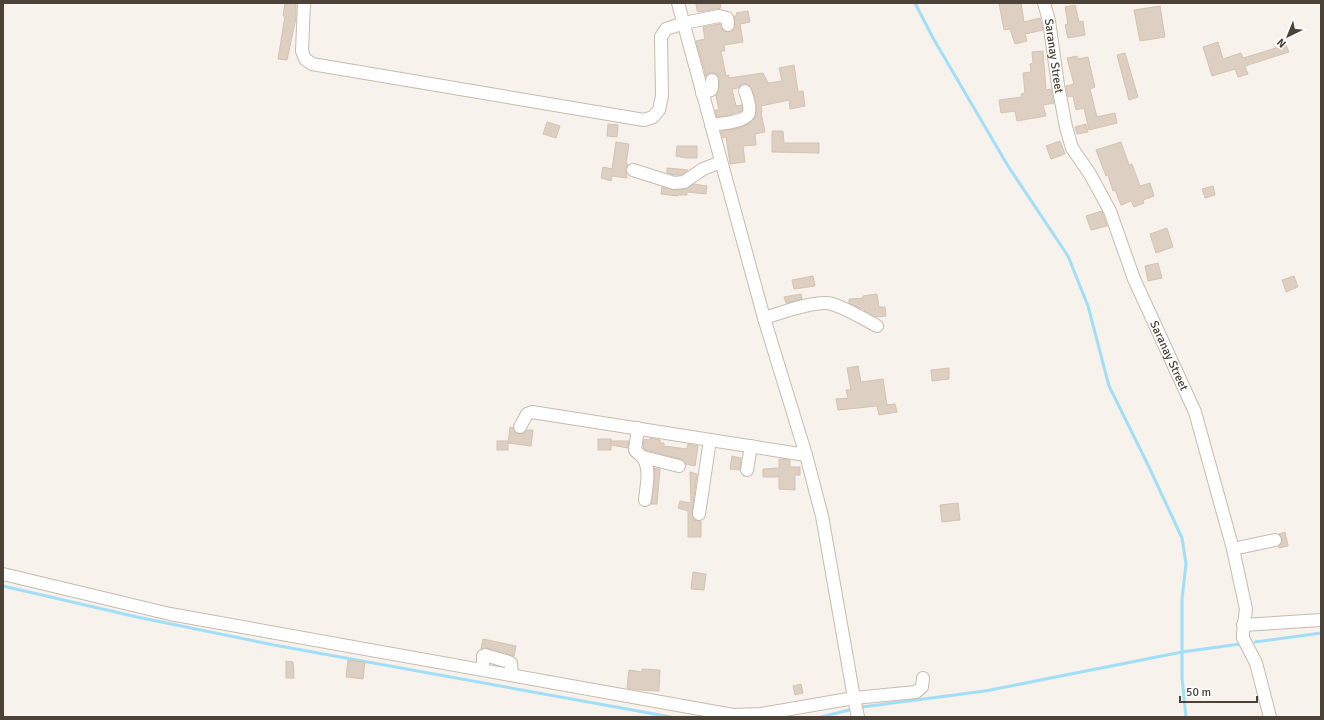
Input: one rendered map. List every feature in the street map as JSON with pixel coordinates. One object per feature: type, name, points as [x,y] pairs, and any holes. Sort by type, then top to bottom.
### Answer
[{"type":"street","points":[[304,3],[302,50],[305,59],[312,64],[644,120],[653,117],[659,110],[662,96],[661,37],[666,29],[684,23],[719,16],[727,18],[728,25]]},
{"type":"street","points":[[678,3],[764,318],[806,455],[822,516],[858,717]]},
{"type":"street","name":"Saranay Street","points":[[1044,3],[1049,21],[1058,85],[1066,127],[1072,148],[1090,174],[1110,211],[1134,279],[1195,412],[1233,549],[1246,609],[1243,625],[1243,638],[1256,662],[1270,717]]},
{"type":"street","points":[[702,93],[711,90],[712,80]]},
{"type":"street","points":[[711,125],[738,121],[746,117],[749,113],[749,106],[745,91]]},
{"type":"street","points":[[633,170],[674,183],[684,182],[703,169],[721,162]]},
{"type":"street","points":[[764,318],[811,305],[827,303],[841,308],[877,326]]},
{"type":"street","points":[[520,426],[526,414],[532,412],[638,428],[684,441],[710,440],[806,455]]},
{"type":"street","points":[[638,428],[634,450],[636,452],[643,457],[679,466]]},
{"type":"street","points":[[699,514],[710,440]]},
{"type":"street","points":[[746,470],[751,446]]},
{"type":"street","points":[[643,457],[647,470],[645,500]]},
{"type":"street","points":[[1233,549],[1275,540]]},
{"type":"street","points":[[3,574],[170,614],[733,715],[761,714],[854,698],[916,692],[922,687],[923,678]]},
{"type":"street","points":[[1243,625],[1321,620]]},
{"type":"building","points":[[285,3],[296,3],[296,18],[287,60],[278,59],[285,16],[283,16]]},
{"type":"building","points":[[696,3],[720,3],[721,8],[699,12],[697,11]]},
{"type":"building","points":[[999,3],[1021,3],[1024,22],[1040,18],[1043,30],[1025,34],[1027,41],[1015,44],[1010,29],[1004,30]]},
{"type":"building","points":[[1075,5],[1079,22],[1083,21],[1085,35],[1068,38],[1065,25],[1068,24],[1065,7]]},
{"type":"building","points":[[1160,6],[1165,37],[1140,41],[1134,10]]},
{"type":"building","points":[[748,11],[750,22],[740,24],[743,42],[724,45],[725,51],[721,51],[726,76],[729,75],[729,78],[763,73],[768,83],[782,81],[779,68],[794,65],[798,92],[803,91],[805,106],[790,109],[789,100],[761,106],[765,132],[755,134],[756,145],[743,146],[745,162],[730,164],[726,137],[723,138],[721,131],[740,128],[751,122],[756,114],[756,100],[750,86],[742,84],[738,88],[732,89],[736,106],[742,105],[742,111],[717,117],[715,110],[719,110],[716,96],[719,87],[719,77],[712,73],[709,73],[706,76],[696,41],[705,39],[703,27],[720,24],[724,31],[731,32],[735,25],[734,16],[737,16],[736,13]]},
{"type":"building","points":[[1218,42],[1223,59],[1241,53],[1243,58],[1286,45],[1289,52],[1245,66],[1248,74],[1238,77],[1235,69],[1212,76],[1203,47]]},
{"type":"building","points":[[1043,51],[1046,90],[1051,89],[1054,103],[1043,105],[1046,116],[1017,121],[1015,111],[1001,113],[999,100],[1022,97],[1021,94],[1025,93],[1023,73],[1031,72],[1030,64],[1033,63],[1032,52]]},
{"type":"building","points":[[1125,53],[1138,97],[1129,100],[1117,55]]},
{"type":"building","points":[[1077,56],[1078,59],[1088,57],[1095,87],[1090,89],[1097,117],[1115,113],[1117,123],[1089,130],[1084,108],[1076,110],[1073,96],[1068,97],[1066,86],[1074,84],[1067,58]]},
{"type":"building","points":[[547,122],[560,126],[556,138],[543,134]]},
{"type":"building","points":[[608,124],[618,125],[617,137],[607,136]]},
{"type":"building","points":[[1086,124],[1088,132],[1077,134],[1075,127]]},
{"type":"building","points":[[772,131],[783,131],[784,143],[819,143],[819,153],[772,152]]},
{"type":"building","points":[[1060,141],[1065,154],[1051,159],[1046,146]]},
{"type":"building","points":[[616,142],[629,144],[626,164],[628,164],[626,168],[627,178],[612,176],[611,181],[601,178],[603,167],[612,169]]},
{"type":"building","points":[[1121,142],[1129,165],[1132,164],[1140,186],[1150,183],[1154,196],[1143,200],[1144,203],[1134,207],[1131,201],[1121,205],[1115,190],[1113,191],[1108,175],[1106,176],[1096,150]]},
{"type":"building","points":[[677,146],[697,146],[697,158],[676,156]]},
{"type":"building","points":[[667,168],[688,170],[681,175],[675,175],[667,173]]},
{"type":"building","points":[[694,184],[707,186],[706,194],[687,192],[687,195],[678,196],[661,194],[662,187],[675,190],[685,189]]},
{"type":"building","points":[[1213,186],[1215,195],[1205,198],[1202,189]]},
{"type":"building","points":[[1102,211],[1107,226],[1091,230],[1086,216]]},
{"type":"building","points":[[1167,228],[1173,247],[1156,253],[1150,234]]},
{"type":"building","points":[[1158,263],[1162,278],[1148,281],[1145,266]]},
{"type":"building","points":[[813,276],[815,286],[794,289],[792,280]]},
{"type":"building","points":[[1294,276],[1298,287],[1286,292],[1282,280]]},
{"type":"building","points":[[801,294],[802,299],[786,303],[784,297]]},
{"type":"building","points":[[877,294],[879,307],[885,307],[886,316],[876,317],[864,311],[864,308],[861,309],[849,303],[849,299],[863,298],[863,296]]},
{"type":"building","points":[[858,366],[861,382],[883,379],[887,405],[895,404],[897,412],[879,415],[877,406],[838,410],[836,399],[848,398],[846,390],[851,390],[847,368]]},
{"type":"building","points":[[949,368],[949,379],[932,381],[931,370]]},
{"type":"building","points":[[510,427],[513,428],[516,433],[520,434],[527,430],[533,430],[531,446],[508,443]]},
{"type":"building","points":[[650,438],[660,440],[660,443],[664,443],[664,446],[687,449],[688,444],[698,446],[695,466],[686,464],[681,459],[646,450],[643,447],[644,439],[650,440]]},
{"type":"building","points":[[598,439],[611,439],[611,450],[598,450]]},
{"type":"building","points":[[497,441],[508,441],[508,450],[497,450]]},
{"type":"building","points":[[611,441],[629,441],[628,448],[611,445]]},
{"type":"building","points":[[732,456],[741,458],[740,470],[730,469]]},
{"type":"building","points":[[779,459],[790,460],[790,467],[800,467],[800,475],[795,475],[795,490],[779,489],[779,477],[763,477],[763,469],[779,468]]},
{"type":"building","points":[[654,468],[660,469],[657,504],[651,504],[654,485]]},
{"type":"building","points":[[690,472],[697,474],[692,513],[694,520],[701,521],[701,537],[688,537],[688,511],[678,508],[680,501],[691,503]]},
{"type":"building","points":[[958,503],[960,520],[942,522],[940,505]]},
{"type":"building","points":[[1285,532],[1288,546],[1279,548],[1278,547],[1282,543],[1282,539],[1279,534]]},
{"type":"building","points":[[693,572],[706,574],[704,590],[691,589]]},
{"type":"building","points":[[483,639],[516,646],[514,656],[487,648],[481,649]]},
{"type":"building","points":[[348,660],[365,662],[363,679],[346,677]]},
{"type":"building","points":[[286,661],[293,662],[294,678],[286,678]]},
{"type":"building","points":[[642,669],[660,670],[659,691],[627,688],[629,670],[642,672]]},
{"type":"building","points":[[801,684],[803,693],[795,695],[793,686]]},
{"type":"waterway","points":[[915,3],[933,38],[1008,166],[1068,256],[1088,306],[1109,386],[1182,538],[1186,564],[1182,599],[1182,678],[1186,717]]},
{"type":"waterway","points":[[3,586],[137,617],[274,645],[671,717]]},
{"type":"waterway","points":[[1255,642],[1321,633]]},
{"type":"waterway","points":[[862,707],[985,691],[1182,652],[1240,644]]},
{"type":"waterway","points":[[821,717],[849,710]]}]
